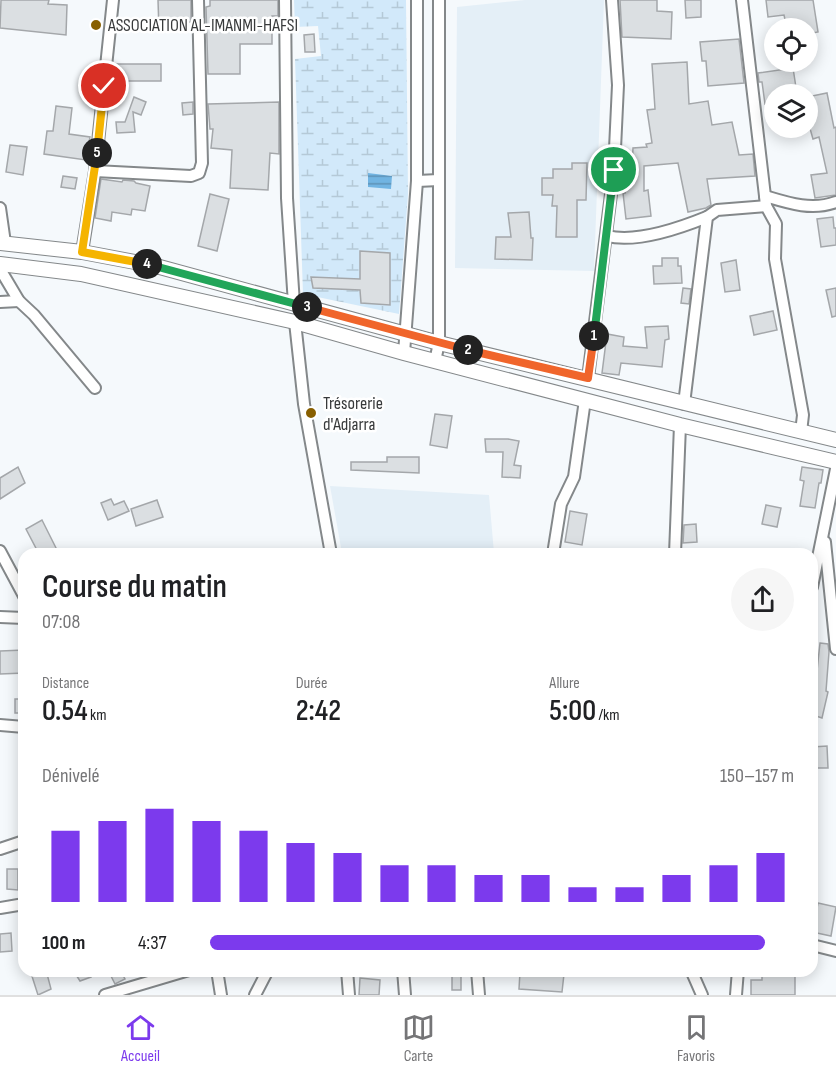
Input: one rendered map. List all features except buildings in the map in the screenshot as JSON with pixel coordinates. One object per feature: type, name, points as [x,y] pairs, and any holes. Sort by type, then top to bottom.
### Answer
[{"type":"main road","points":[[2,243],[82,252],[156,266],[439,343],[836,440]]},
{"type":"main road","points":[[0,270],[81,274],[295,322],[680,425],[836,462]]},
{"type":"street","points":[[82,252],[95,171],[113,0]]},
{"type":"street","points":[[95,171],[191,176],[199,173],[202,163],[198,0]]},
{"type":"street","points":[[285,0],[287,198],[294,304]]},
{"type":"street","points":[[404,353],[417,181],[417,0]]},
{"type":"street","points":[[435,361],[439,343],[439,0]]},
{"type":"street","points":[[588,378],[614,170],[618,85],[612,0]]},
{"type":"street","points":[[742,0],[766,201],[776,224],[775,259],[803,415],[801,432]]},
{"type":"street","points":[[417,181],[439,180]]},
{"type":"street","points":[[607,236],[617,239],[646,235],[673,229],[707,217],[717,210],[766,201],[811,206],[836,202]]},
{"type":"street","points":[[0,208],[2,243]]},
{"type":"street","points":[[684,404],[707,217]]},
{"type":"street","points":[[0,270],[19,302],[33,315],[95,388]]},
{"type":"street","points":[[0,302],[19,302]]},
{"type":"street","points":[[295,322],[304,404],[330,548]]},
{"type":"street","points":[[554,548],[561,504],[574,477],[585,400]]},
{"type":"street","points":[[675,548],[680,425]]},
{"type":"street","points":[[818,556],[836,469]]},
{"type":"street","points":[[823,530],[836,649]]},
{"type":"street","points":[[0,550],[18,584]]},
{"type":"street","points":[[0,617],[18,618]]},
{"type":"street","points":[[0,725],[18,726]]},
{"type":"street","points":[[0,849],[18,843]]},
{"type":"street","points":[[0,908],[18,905]]},
{"type":"street","points":[[831,950],[836,942]]},
{"type":"street","points":[[105,995],[165,977]]},
{"type":"street","points":[[218,977],[221,995]]},
{"type":"street","points":[[255,995],[264,977]]},
{"type":"street","points":[[348,977],[349,995]]},
{"type":"street","points":[[404,977],[405,995]]},
{"type":"street","points":[[478,977],[479,995]]},
{"type":"street","points":[[694,977],[702,995]]},
{"type":"street","points":[[736,995],[737,977]]},
{"type":"shaded area","points":[[525,0],[604,0],[594,271],[455,268],[457,7]]},
{"type":"shaded area","points":[[330,486],[489,495],[494,548],[341,548]]},
{"type":"green space","points":[[294,0],[406,0],[408,194],[399,314],[303,294],[295,59],[321,56],[318,26],[295,27]]},
{"type":"water","points":[[368,173],[392,176],[391,189],[368,187]]},
{"type":"place","name":"ASSOCIATION AL-IMANMI-HAFSI","points":[[96,25]]},
{"type":"place","name":"Trésorerie d'Adjarra","points":[[311,413]]},
{"type":"route","points":[[104,86],[95,171],[82,252],[156,266],[439,343],[588,378],[614,170]]}]
